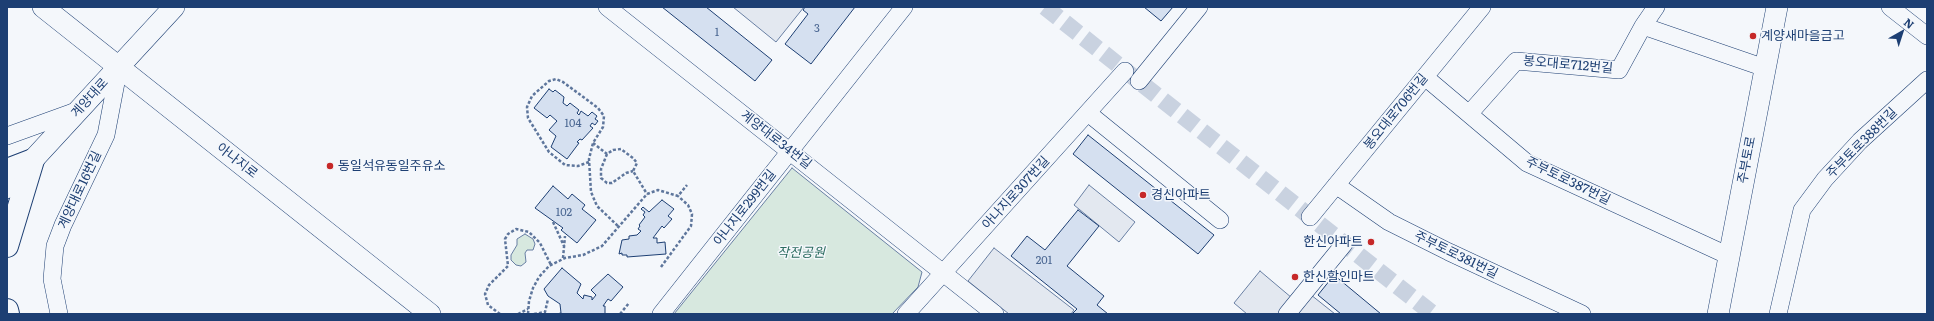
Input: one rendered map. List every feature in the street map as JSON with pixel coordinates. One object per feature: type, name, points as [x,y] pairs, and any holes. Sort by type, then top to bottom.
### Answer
[{"type":"highway","points":[[7,170],[33,160]]},
{"type":"highway","points":[[7,246],[33,160]]},
{"type":"highway","points":[[7,310],[8,314]]},
{"type":"main road","name":"아나지로","points":[[43,7],[430,314]]},
{"type":"main road","name":"계양대로","points":[[7,188],[174,7]]},
{"type":"main road","points":[[1764,7],[1772,34]]},
{"type":"main road","name":"주부토로","points":[[1718,314],[1777,7]]},
{"type":"street","name":"계양대로34번길","points":[[607,7],[995,314]]},
{"type":"street","name":"아나지로299번길","points":[[661,314],[904,7]]},
{"type":"street","points":[[1139,81],[1199,7]]},
{"type":"street","name":"봉오대로706번길","points":[[1310,217],[1482,7]]},
{"type":"street","name":"봉오대로712번길","points":[[1469,114],[1516,61],[1619,70],[1643,26],[1656,7]]},
{"type":"street","points":[[1890,7],[1927,36]]},
{"type":"street","points":[[1643,26],[1766,68]]},
{"type":"street","name":"계양대로16번길","points":[[59,314],[52,279],[55,246],[63,225],[106,135],[119,67]]},
{"type":"street","name":"아나지로307번길","points":[[906,314],[944,274],[1126,71]]},
{"type":"street","name":"주부토로387번길","points":[[1425,77],[1527,163],[1729,256]]},
{"type":"street","name":"주부토로388번길","points":[[1778,314],[1802,210],[1825,179],[1860,141],[1927,80]]},
{"type":"street","points":[[7,136],[79,110]]},
{"type":"street","points":[[1088,113],[1220,220]]},
{"type":"street","name":"주부토로381번길","points":[[1336,185],[1389,222],[1449,252],[1582,314]]},
{"type":"street","points":[[1287,314],[1344,244]]},
{"type":"path","points":[[589,162],[578,166],[565,165],[549,152],[528,118],[527,107],[532,96],[549,80],[556,79],[563,82],[598,108],[604,116],[603,127],[593,143],[589,162],[591,192],[597,206],[619,227]]},
{"type":"path","points":[[593,143],[607,154]]},
{"type":"path","points":[[621,149],[637,162],[633,172],[626,174],[612,183],[607,183],[601,178],[601,169],[607,154],[613,150],[621,149]]},
{"type":"path","points":[[633,172],[647,194]]},
{"type":"path","points":[[678,196],[687,185]]},
{"type":"path","points":[[528,314],[533,288],[539,277],[551,266],[563,259],[583,255],[602,246],[647,194],[658,190],[678,196],[688,205],[692,214],[691,226],[661,267]]},
{"type":"path","points":[[553,222],[564,246]]},
{"type":"path","points":[[500,314],[488,305],[485,294],[489,285],[508,266],[505,239],[508,234],[516,229],[529,232],[540,243],[551,266]]},
{"type":"path","points":[[563,259],[565,236]]},
{"type":"path","points":[[534,314],[546,313],[548,299]]},
{"type":"path","points":[[620,314],[629,303]]},
{"type":"path","points":[[518,314],[528,308]]},
{"type":"green space","name":"작전공원","points":[[792,168],[922,272],[918,287],[892,314],[674,314]]},
{"type":"green space","points":[[525,234],[533,239],[535,244],[533,250],[527,250],[525,253],[526,262],[521,266],[516,265],[511,260],[511,255],[517,245],[517,239]]},
{"type":"shaded area","points":[[733,7],[804,7],[776,42]]},
{"type":"shaded area","points":[[1089,185],[1135,222],[1119,242],[1074,205]]},
{"type":"shaded area","points":[[994,248],[1074,310],[1071,314],[1009,314],[968,281]]},
{"type":"shaded area","points":[[1260,271],[1292,298],[1301,287],[1335,314],[1247,314],[1234,303]]},
{"type":"building","points":[[662,7],[706,7],[772,60],[755,81]]},
{"type":"building","points":[[805,7],[855,7],[811,64],[785,44],[808,14],[803,10]]},
{"type":"building","points":[[1144,7],[1173,7],[1161,21]]},
{"type":"building","points":[[549,89],[553,92],[555,90],[564,97],[563,103],[567,106],[570,103],[579,110],[577,113],[579,115],[581,111],[588,116],[592,112],[597,116],[595,119],[598,121],[595,125],[592,123],[590,126],[593,128],[582,140],[580,139],[577,142],[579,143],[567,159],[551,147],[556,136],[549,130],[557,121],[550,115],[547,118],[534,108]]},
{"type":"building","name":"경신아파트","points":[[1088,135],[1214,235],[1198,254],[1073,154]]},
{"type":"building","points":[[553,186],[568,199],[572,194],[585,205],[582,209],[596,220],[577,243],[561,230],[563,228],[535,208]]},
{"type":"building","points":[[662,200],[674,209],[668,216],[672,219],[664,228],[662,226],[653,238],[657,238],[657,243],[665,242],[666,254],[627,257],[627,255],[622,255],[622,253],[619,254],[622,240],[629,239],[629,236],[637,235],[641,231],[638,229],[645,217],[643,215],[645,212],[641,209],[643,207],[649,212]]},
{"type":"building","points":[[1078,210],[1099,226],[1067,266],[1104,296],[1097,305],[1108,314],[1072,314],[1077,309],[1011,256],[1027,236],[1045,250]]},
{"type":"building","points":[[562,268],[581,284],[577,293],[583,299],[584,295],[592,297],[592,300],[596,295],[591,290],[608,274],[623,287],[611,301],[608,299],[603,306],[605,306],[605,314],[556,314],[561,313],[560,304],[548,296],[544,289]]},
{"type":"building","points":[[1334,275],[1381,314],[1341,314],[1318,295]]},
{"type":"tunnel","points":[[1045,7],[1433,314]]},
{"type":"place","name":"계양새마을금고","points":[[1753,36]]},
{"type":"place","name":"동일석유동일주유소","points":[[330,166]]},
{"type":"place","name":"경신아파트","points":[[1143,195]]},
{"type":"place","name":"한신아파트","points":[[1371,242]]},
{"type":"place","name":"한신할인마트","points":[[1295,277]]}]
